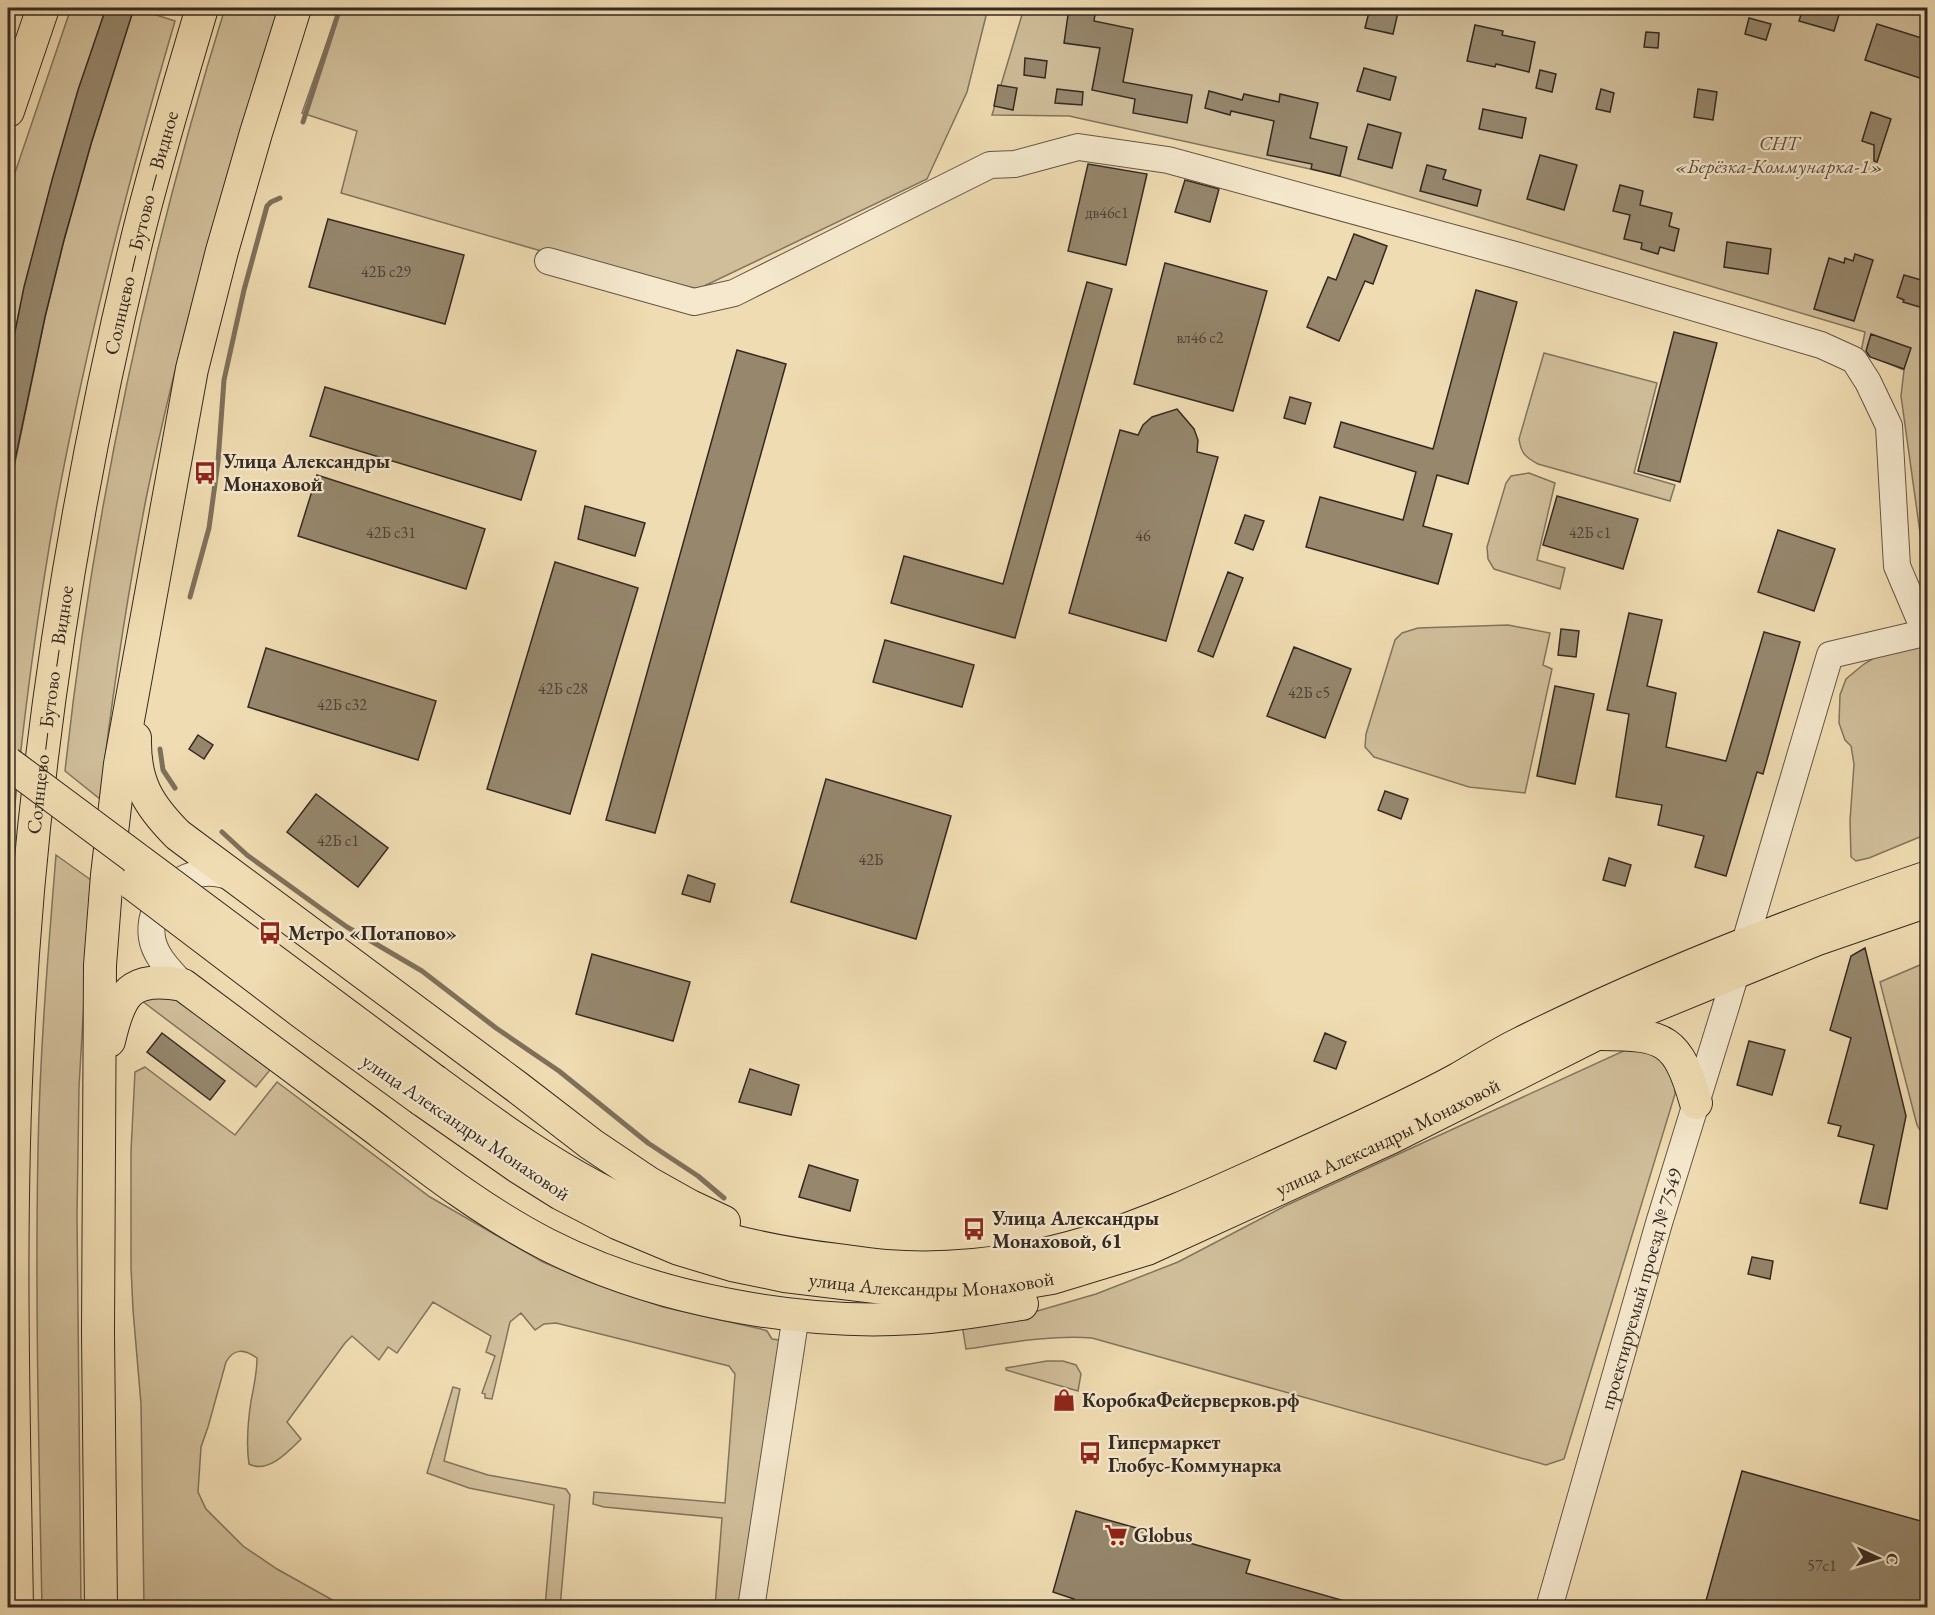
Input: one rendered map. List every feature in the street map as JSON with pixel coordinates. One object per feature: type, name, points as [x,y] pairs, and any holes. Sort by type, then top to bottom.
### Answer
[{"type":"main road","points":[[8,111],[43,8]]},
{"type":"main road","name":"Солнцево — Бутово — Видное","points":[[17,1608],[12,1273],[14,1137],[26,922],[44,742],[77,518],[105,380],[139,232],[202,8]]},
{"type":"main road","points":[[101,1608],[98,1334],[100,965],[107,875],[120,764],[192,369],[222,251],[295,8]]},
{"type":"main road","points":[[136,685],[135,752],[140,777],[148,800],[159,816],[178,835],[591,1144],[649,1183],[690,1206],[726,1222],[839,1260]]},
{"type":"main road","name":"улица Александры Монаховой","points":[[8,763],[428,1091],[518,1167],[561,1194],[616,1223],[679,1249],[732,1265],[785,1276],[884,1288],[968,1289],[1005,1286],[1052,1278],[1147,1249],[1390,1138],[1644,1010],[1807,919],[1928,878]]},
{"type":"main road","name":"улица Александры Монаховой","points":[[8,786],[175,916],[428,1091],[572,1174],[626,1203],[686,1228],[737,1243],[798,1255],[886,1266],[961,1266],[1046,1253],[1116,1233],[1189,1206],[1310,1150],[1459,1079],[1518,1044],[1635,990],[1739,959],[1815,940],[1928,901]]},
{"type":"main road","points":[[98,1084],[117,1011],[127,994],[132,989],[146,983],[163,982],[183,985],[477,1204],[546,1244],[607,1271],[681,1294],[796,1315],[914,1318],[1031,1302],[1094,1284],[1143,1260],[1195,1228]]},
{"type":"main road","points":[[1597,1034],[1636,1034],[1665,1043],[1675,1052],[1688,1073],[1696,1103]]},
{"type":"street","points":[[548,261],[694,302],[734,293],[990,165],[1015,164],[1078,147],[1179,164],[1519,256],[1821,345],[1854,360],[1890,426],[1897,566],[1926,632]]},
{"type":"street","name":"проектируемый проезд № 7549","points":[[1550,1608],[1586,1474],[1830,655],[1926,632]]},
{"type":"street","points":[[183,985],[166,966],[155,947],[152,926],[158,904],[172,886],[192,875],[215,872],[237,879]]},
{"type":"street","points":[[751,1608],[796,1315]]},
{"type":"green space","points":[[71,8],[106,8],[52,186],[8,366],[8,193]]},
{"type":"green space","points":[[135,8],[175,21],[117,232],[68,446],[48,552],[32,658],[8,872],[8,497],[45,317],[64,240],[91,144]]},
{"type":"green space","points":[[225,8],[279,8],[207,249],[160,432],[127,608],[100,799],[65,771],[91,578],[127,386],[148,290],[171,196]]},
{"type":"green space","points":[[339,8],[988,8],[967,92],[927,179],[698,289],[562,257],[341,193],[357,131],[302,113]]},
{"type":"green space","name":"СНТ «Берёзка-Коммунарка-1»","points":[[1024,8],[1927,8],[1927,583],[1901,396],[1904,370],[1861,352],[1865,332],[1333,174],[1069,116],[992,115]]},
{"type":"green space","points":[[1544,353],[1657,383],[1634,473],[1675,485],[1670,501],[1538,464],[1524,454],[1519,439]]},
{"type":"green space","points":[[1529,473],[1555,483],[1537,560],[1565,568],[1560,589],[1494,569],[1488,559],[1487,547],[1506,483],[1511,476]]},
{"type":"green space","points":[[1508,625],[1550,633],[1543,665],[1552,669],[1525,793],[1469,787],[1374,757],[1365,747],[1366,734],[1395,640],[1402,633],[1418,628]]},
{"type":"green space","points":[[1927,641],[1927,834],[1869,858],[1856,861],[1851,857],[1850,821],[1854,764],[1851,746],[1845,740],[1839,723],[1840,695],[1846,679],[1864,664],[1889,649]]},
{"type":"green space","points":[[56,855],[91,880],[79,1087],[77,1215],[81,1607],[42,1608],[37,1321],[38,1149],[42,1039]]},
{"type":"green space","points":[[1927,962],[1927,1142],[1917,1125],[1880,982]]},
{"type":"green space","points":[[152,996],[177,1000],[270,1070],[256,1087],[142,1001]]},
{"type":"green space","points":[[1632,1047],[1661,1053],[1675,1085],[1675,1094],[1564,1459],[1546,1465],[1092,1338],[1045,1339],[966,1349],[962,1325],[1027,1314],[1096,1294],[1178,1262],[1285,1206]]},
{"type":"green space","points":[[145,1067],[235,1135],[277,1082],[430,1197],[543,1262],[590,1282],[663,1307],[761,1329],[767,1331],[772,1339],[779,1340],[742,1607],[715,1607],[722,1518],[593,1504],[594,1492],[725,1503],[735,1374],[729,1366],[556,1323],[544,1324],[535,1330],[521,1313],[510,1322],[492,1399],[485,1398],[485,1394],[482,1393],[495,1356],[486,1352],[491,1336],[433,1302],[397,1353],[388,1347],[379,1360],[352,1336],[345,1343],[287,1422],[301,1439],[271,1464],[256,1466],[249,1464],[249,1416],[257,1358],[240,1351],[232,1354],[226,1362],[201,1447],[198,1492],[206,1509],[243,1546],[277,1569],[345,1607],[144,1607],[141,1404],[131,1267],[131,1151],[135,1072]]},
{"type":"green space","points":[[1047,1361],[1063,1361],[1076,1365],[1081,1374],[1078,1391],[1006,1370],[1006,1368]]},
{"type":"green space","points":[[453,1387],[460,1389],[444,1461],[488,1475],[566,1489],[570,1495],[560,1607],[545,1607],[554,1505],[469,1488],[427,1473]]},
{"type":"building","points":[[106,8],[134,8],[91,144],[64,240],[45,317],[14,465],[8,464],[8,366],[24,287],[78,90]]},
{"type":"building","points":[[1069,8],[1096,8],[1094,21],[1133,29],[1123,82],[1192,95],[1187,123],[1133,113],[1135,99],[1092,90],[1100,48],[1064,43]]},
{"type":"building","points":[[1370,8],[1399,8],[1393,34],[1365,28]]},
{"type":"building","points":[[1803,8],[1841,8],[1834,31],[1799,21]]},
{"type":"building","points":[[1749,18],[1771,24],[1766,40],[1745,34]]},
{"type":"building","points":[[1877,24],[1928,40],[1928,65],[1923,79],[1865,60]]},
{"type":"building","points":[[1475,25],[1503,31],[1502,35],[1535,42],[1529,72],[1496,64],[1495,67],[1467,61]]},
{"type":"building","points":[[1646,32],[1659,33],[1658,48],[1644,47]]},
{"type":"building","points":[[1025,58],[1047,61],[1045,78],[1024,75]]},
{"type":"building","points":[[1364,68],[1396,77],[1390,100],[1357,91]]},
{"type":"building","points":[[1540,70],[1556,74],[1552,92],[1536,88]]},
{"type":"building","points":[[998,85],[1017,88],[1013,110],[994,106]]},
{"type":"building","points":[[1057,89],[1083,92],[1082,105],[1055,103]]},
{"type":"building","points":[[1601,89],[1614,93],[1610,112],[1596,109]]},
{"type":"building","points":[[1698,89],[1717,92],[1713,120],[1694,117]]},
{"type":"building","points":[[1209,91],[1242,100],[1244,94],[1279,102],[1280,94],[1318,103],[1310,138],[1347,147],[1340,176],[1311,169],[1312,164],[1267,155],[1274,121],[1231,111],[1230,115],[1205,108]]},
{"type":"building","points":[[1483,109],[1526,118],[1522,138],[1479,129]]},
{"type":"building","points":[[1871,112],[1891,119],[1877,162],[1874,161],[1874,145],[1862,141]]},
{"type":"building","points":[[1368,124],[1401,133],[1392,168],[1358,159]]},
{"type":"building","points":[[1540,155],[1577,165],[1564,210],[1527,199]]},
{"type":"building","points":[[1088,164],[1147,174],[1126,265],[1068,251]]},
{"type":"building","points":[[1427,165],[1446,170],[1443,179],[1481,190],[1477,206],[1420,191]]},
{"type":"building","points":[[1185,180],[1219,189],[1210,222],[1175,212]]},
{"type":"building","points":[[1620,185],[1643,191],[1640,205],[1672,213],[1669,226],[1679,229],[1674,251],[1660,247],[1658,254],[1641,249],[1642,243],[1624,239],[1630,215],[1613,211]]},
{"type":"building","points":[[328,219],[464,255],[445,324],[309,287]]},
{"type":"building","points":[[1354,234],[1387,246],[1373,284],[1365,281],[1339,341],[1307,327],[1328,277],[1336,280]]},
{"type":"building","points":[[1727,242],[1771,249],[1768,274],[1724,267]]},
{"type":"building","points":[[1855,254],[1873,260],[1854,321],[1814,309],[1829,258],[1844,263],[1845,258],[1853,261]]},
{"type":"building","points":[[1165,263],[1267,291],[1233,411],[1134,384]]},
{"type":"building","points":[[1904,275],[1928,282],[1928,295],[1923,308],[1903,302],[1904,300],[1897,297]]},
{"type":"building","points":[[1087,282],[1112,289],[1015,638],[891,603],[904,556],[1003,584]]},
{"type":"building","points":[[1476,290],[1517,302],[1468,484],[1437,475],[1423,526],[1452,534],[1438,584],[1306,547],[1320,497],[1403,520],[1416,472],[1334,447],[1341,422],[1433,449]]},
{"type":"building","points":[[1674,332],[1717,343],[1680,482],[1638,471]]},
{"type":"building","points":[[1871,334],[1911,348],[1904,369],[1870,357],[1866,351]]},
{"type":"building","points":[[737,350],[786,364],[655,833],[606,820]]},
{"type":"building","points":[[325,387],[536,451],[521,500],[310,436]]},
{"type":"building","points":[[1290,397],[1311,403],[1305,424],[1284,418]]},
{"type":"building","points":[[1177,409],[1194,429],[1198,440],[1197,452],[1218,457],[1166,641],[1069,613],[1120,430],[1138,435],[1143,425],[1152,417]]},
{"type":"building","points":[[317,475],[485,529],[466,589],[298,536]]},
{"type":"building","points":[[1557,496],[1638,519],[1623,569],[1543,545]]},
{"type":"building","points":[[585,506],[645,523],[635,556],[578,539]]},
{"type":"building","points":[[1245,515],[1264,521],[1253,550],[1235,543]]},
{"type":"building","points":[[1778,530],[1835,549],[1814,611],[1758,592]]},
{"type":"building","points":[[555,562],[638,588],[570,814],[487,789]]},
{"type":"building","points":[[1228,572],[1243,578],[1213,657],[1198,651]]},
{"type":"building","points":[[1629,613],[1662,620],[1647,686],[1676,693],[1666,747],[1726,761],[1764,632],[1800,642],[1763,774],[1757,772],[1726,876],[1695,867],[1704,836],[1658,825],[1662,805],[1616,797],[1629,714],[1607,710]]},
{"type":"building","points":[[1561,629],[1579,631],[1576,657],[1558,655]]},
{"type":"building","points":[[885,640],[974,665],[962,707],[873,682]]},
{"type":"building","points":[[1294,647],[1351,669],[1325,738],[1267,716]]},
{"type":"building","points":[[266,648],[436,701],[418,760],[248,707]]},
{"type":"building","points":[[1555,686],[1594,694],[1575,784],[1537,776]]},
{"type":"building","points":[[198,735],[213,745],[204,759],[189,749]]},
{"type":"building","points":[[826,779],[951,816],[916,939],[791,902]]},
{"type":"building","points":[[1385,791],[1408,799],[1401,819],[1378,810]]},
{"type":"building","points":[[316,794],[388,848],[358,887],[287,832]]},
{"type":"building","points":[[1609,858],[1631,865],[1625,886],[1603,880]]},
{"type":"building","points":[[688,875],[715,884],[710,902],[682,894]]},
{"type":"building","points":[[1865,948],[1906,1116],[1887,1209],[1860,1203],[1874,1145],[1838,1136],[1841,1126],[1828,1123],[1851,1038],[1830,1030],[1851,956]]},
{"type":"building","points":[[592,954],[690,982],[673,1041],[576,1014]]},
{"type":"building","points":[[162,1033],[225,1081],[210,1100],[147,1052]]},
{"type":"building","points":[[1325,1033],[1346,1042],[1336,1069],[1314,1061]]},
{"type":"building","points":[[1749,1041],[1785,1050],[1772,1095],[1737,1085]]},
{"type":"building","points":[[750,1069],[799,1085],[791,1115],[739,1102]]},
{"type":"building","points":[[809,1165],[858,1180],[850,1211],[799,1197]]},
{"type":"building","points":[[1752,1257],[1773,1261],[1770,1279],[1748,1274]]},
{"type":"building","points":[[1742,1471],[1928,1523],[1928,1608],[1704,1608]]},
{"type":"building","name":"Globus","points":[[1076,1511],[1250,1560],[1246,1573],[1352,1603],[1352,1608],[1072,1608],[1074,1599],[1053,1592]]},
{"type":"waterway","points":[[303,122],[340,8]]},
{"type":"waterway","points":[[190,597],[209,528],[218,462],[224,380],[244,290],[267,206],[280,198]]},
{"type":"waterway","points":[[160,749],[163,770],[175,788]]},
{"type":"waterway","points":[[222,832],[247,855],[347,927],[422,971],[496,1028],[559,1071],[648,1143],[698,1176],[724,1198]]},
{"type":"place","name":"Улица Александры Монаховой","points":[[205,473]]},
{"type":"place","name":"Метро «Потапово»","points":[[270,933]]},
{"type":"place","name":"Улица Александры Монаховой, 61","points":[[974,1229]]},
{"type":"place","name":"КоробкаФейерверков.рф","points":[[1064,1400]]},
{"type":"place","name":"Гипермаркет Глобус-Коммунарка","points":[[1090,1453]]},
{"type":"place","name":"Globus","points":[[1116,1535]]}]
